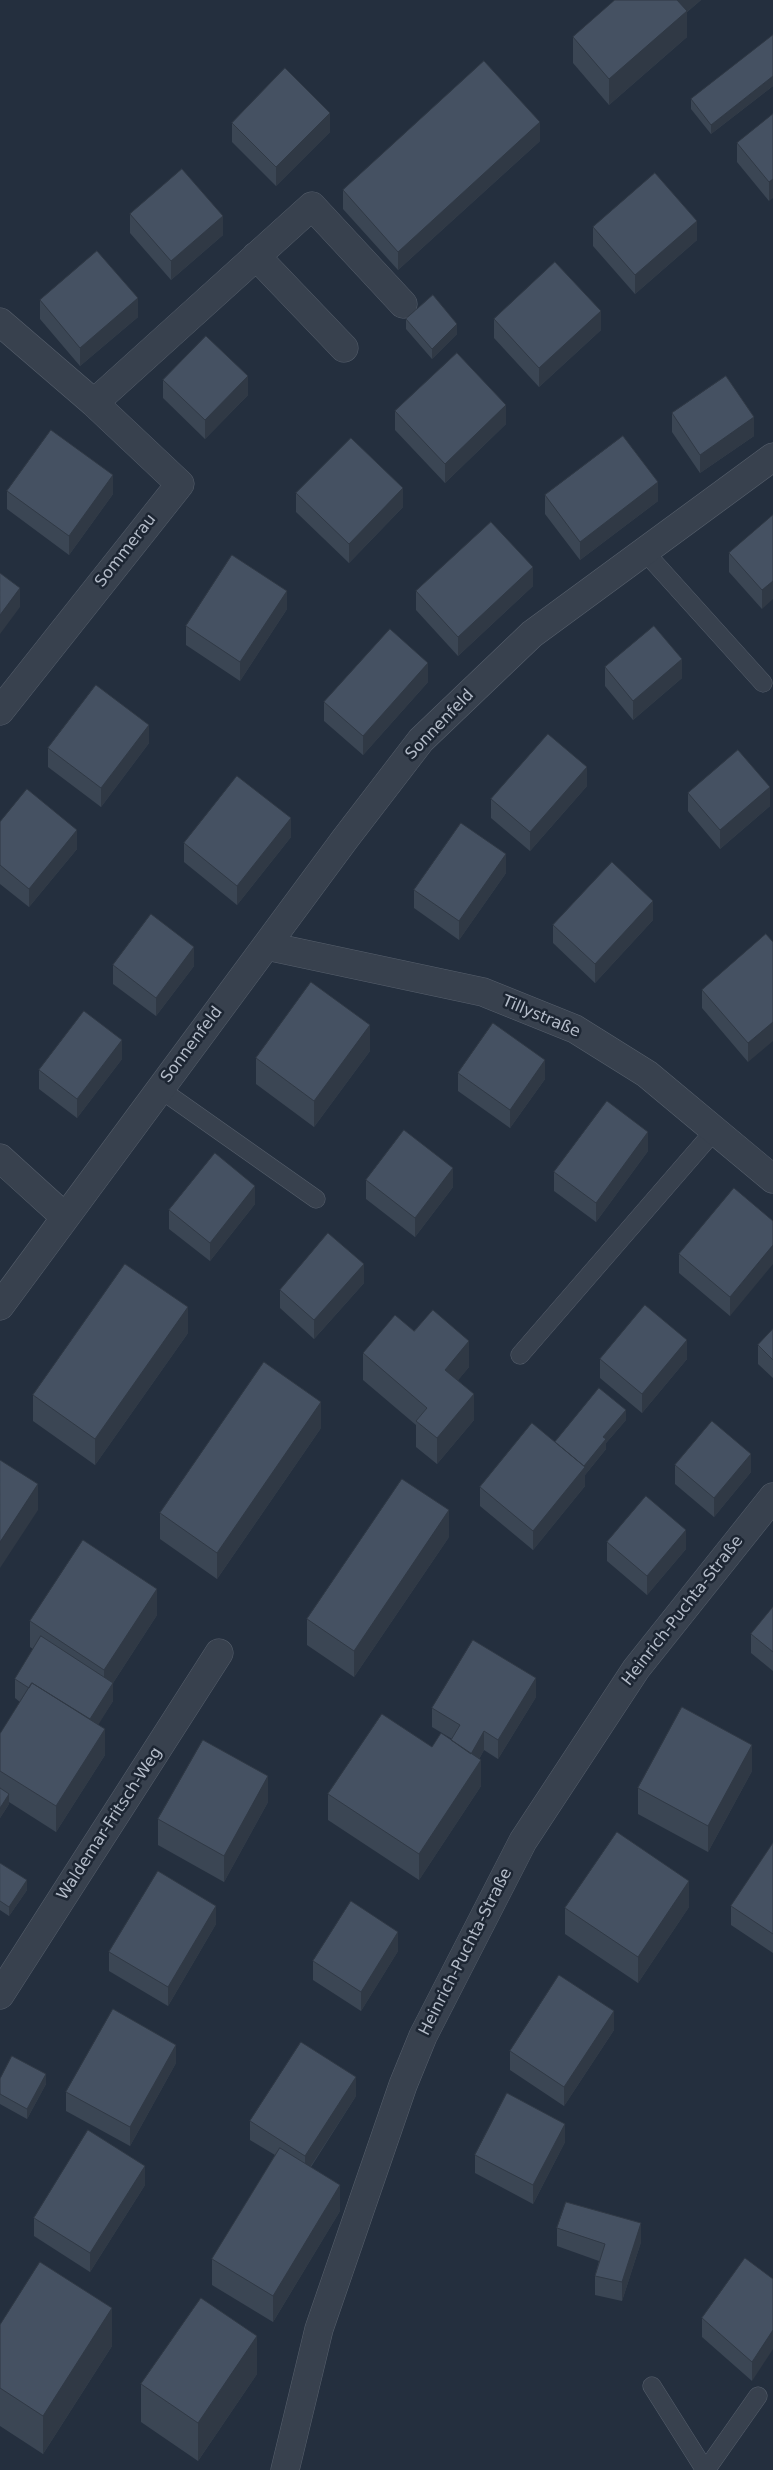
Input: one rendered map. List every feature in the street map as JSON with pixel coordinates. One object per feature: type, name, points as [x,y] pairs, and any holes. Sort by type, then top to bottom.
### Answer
[{"type":"street","points":[[94,403],[312,206],[403,304]]},
{"type":"street","points":[[256,256],[344,348]]},
{"type":"street","name":"Sommerau","points":[[0,322],[94,403],[180,484],[0,711]]},
{"type":"street","name":"Sonnenfeld","points":[[0,1306],[421,740],[532,634],[773,457]]},
{"type":"street","name":"Tillystraße","points":[[267,946],[483,992],[575,1029],[647,1074],[773,1179]]},
{"type":"street","points":[[0,1158],[65,1217]]},
{"type":"street","name":"Heinrich-Puchta-Straße","points":[[285,2470],[319,2329],[403,2085],[423,2036],[523,1841],[636,1669],[773,1497]]},
{"type":"street","name":"Waldemar-Fritsch-Weg","points":[[0,1995],[219,1653]]},
{"type":"lane","points":[[644,551],[763,683]]},
{"type":"lane","name":"Sonnenfeld","points":[[160,1089],[316,1199]]},
{"type":"lane","points":[[520,1355],[715,1130]]},
{"type":"lane","points":[[652,2386],[706,2470],[758,2396]]},
{"type":"building","points":[[615,0],[677,0],[687,11],[609,79],[573,37]]},
{"type":"building","points":[[773,35],[773,76],[711,125],[691,99]]},
{"type":"building","points":[[484,61],[540,122],[398,252],[343,190]]},
{"type":"building","points":[[285,68],[330,113],[276,167],[232,123]]},
{"type":"building","points":[[773,114],[773,179],[769,182],[737,143]]},
{"type":"building","points":[[182,169],[223,216],[171,261],[130,214]]},
{"type":"building","points":[[655,173],[697,221],[635,275],[593,227]]},
{"type":"building","points":[[97,251],[138,298],[80,348],[40,300]]},
{"type":"building","points":[[555,262],[601,311],[539,368],[494,319]]},
{"type":"building","points":[[433,295],[457,324],[432,349],[406,319]]},
{"type":"building","points":[[206,336],[248,376],[205,420],[163,380]]},
{"type":"building","points":[[457,353],[506,405],[445,464],[395,411]]},
{"type":"building","points":[[726,376],[754,417],[700,455],[672,413]]},
{"type":"building","points":[[51,430],[113,475],[69,536],[7,491]]},
{"type":"building","points":[[623,436],[658,482],[580,542],[545,495]]},
{"type":"building","points":[[351,438],[403,488],[349,544],[296,493]]},
{"type":"building","points":[[773,515],[773,581],[762,590],[729,553]]},
{"type":"building","points":[[491,522],[533,567],[458,637],[416,591]]},
{"type":"building","points":[[232,555],[287,591],[240,662],[186,626]]},
{"type":"building","points":[[0,573],[20,588],[0,615]]},
{"type":"building","points":[[654,626],[682,659],[633,701],[605,667]]},
{"type":"building","points":[[390,629],[428,663],[363,736],[324,702]]},
{"type":"building","points":[[96,685],[149,725],[101,788],[48,748]]},
{"type":"building","points":[[548,734],[587,767],[530,832],[491,799]]},
{"type":"building","points":[[738,750],[770,787],[720,830],[688,793]]},
{"type":"building","points":[[237,776],[291,818],[237,886],[184,843]]},
{"type":"building","points":[[27,789],[77,830],[29,889],[0,865],[0,822]]},
{"type":"building","points":[[461,823],[506,854],[459,921],[414,890]]},
{"type":"building","points":[[612,862],[653,901],[595,964],[553,925]]},
{"type":"building","points":[[151,914],[194,947],[156,998],[113,965]]},
{"type":"building","points":[[766,934],[773,942],[773,1022],[748,1043],[702,990]]},
{"type":"building","points":[[311,982],[370,1025],[314,1101],[256,1058]]},
{"type":"building","points":[[84,1011],[122,1040],[77,1099],[39,1070]]},
{"type":"building","points":[[493,1023],[545,1060],[510,1110],[458,1073]]},
{"type":"building","points":[[607,1101],[648,1132],[596,1203],[554,1172]]},
{"type":"building","points":[[404,1130],[453,1168],[415,1218],[366,1180]]},
{"type":"building","points":[[215,1153],[255,1186],[210,1243],[169,1210]]},
{"type":"building","points":[[734,1188],[773,1221],[773,1245],[730,1297],[679,1254]]},
{"type":"building","points":[[328,1233],[364,1264],[314,1320],[280,1290]]},
{"type":"building","points":[[125,1264],[188,1307],[95,1439],[33,1395]]},
{"type":"building","points":[[645,1305],[687,1340],[642,1394],[600,1359]]},
{"type":"building","points":[[433,1310],[469,1341],[445,1370],[474,1394],[437,1438],[416,1421],[427,1408],[363,1353],[395,1315],[414,1331]]},
{"type":"building","points":[[773,1329],[773,1360],[758,1345]]},
{"type":"building","points":[[264,1362],[321,1402],[217,1553],[160,1513]]},
{"type":"building","points":[[599,1388],[626,1410],[603,1437],[606,1439],[584,1466],[555,1442]]},
{"type":"building","points":[[712,1421],[751,1454],[714,1498],[675,1465]]},
{"type":"building","points":[[532,1423],[585,1467],[533,1531],[480,1487]]},
{"type":"building","points":[[0,1460],[38,1484],[0,1542]]},
{"type":"building","points":[[402,1479],[449,1510],[354,1651],[307,1619]]},
{"type":"building","points":[[646,1496],[686,1530],[647,1576],[607,1542]]},
{"type":"building","points":[[83,1540],[157,1589],[104,1670],[30,1621]]},
{"type":"building","points":[[773,1607],[773,1652],[751,1634]]},
{"type":"building","points":[[41,1636],[113,1683],[90,1719],[32,1683],[29,1688],[15,1679]]},
{"type":"building","points":[[473,1640],[536,1678],[498,1740],[484,1731],[471,1754],[451,1740],[460,1725],[432,1708]]},
{"type":"building","points":[[32,1683],[105,1729],[56,1806],[0,1771],[0,1734]]},
{"type":"building","points":[[682,1707],[752,1745],[708,1826],[638,1788]]},
{"type":"building","points":[[382,1714],[432,1747],[441,1733],[481,1760],[419,1854],[328,1794]]},
{"type":"building","points":[[203,1740],[268,1776],[224,1856],[158,1819]]},
{"type":"building","points":[[0,1788],[9,1794],[0,1808]]},
{"type":"building","points":[[617,1832],[689,1881],[638,1957],[565,1908]]},
{"type":"building","points":[[773,1843],[773,1934],[731,1906]]},
{"type":"building","points":[[0,1863],[27,1880],[9,1907],[0,1901]]},
{"type":"building","points":[[158,1871],[216,1906],[168,1987],[109,1952]]},
{"type":"building","points":[[351,1901],[398,1932],[361,1992],[313,1961]]},
{"type":"building","points":[[559,1975],[614,2011],[564,2087],[510,2051]]},
{"type":"building","points":[[113,2009],[176,2045],[130,2127],[66,2092]]},
{"type":"building","points":[[301,2042],[356,2077],[305,2156],[250,2121]]},
{"type":"building","points":[[12,2056],[46,2074],[27,2109],[0,2094],[0,2079]]},
{"type":"building","points":[[507,2093],[565,2124],[533,2185],[475,2155]]},
{"type":"building","points":[[88,2130],[145,2166],[90,2253],[34,2218]]},
{"type":"building","points":[[280,2148],[340,2185],[273,2296],[212,2259]]},
{"type":"building","points":[[566,2202],[641,2223],[622,2282],[595,2276],[605,2244],[557,2228]]},
{"type":"building","points":[[745,2258],[773,2279],[773,2330],[752,2362],[702,2318]]},
{"type":"building","points":[[40,2262],[112,2308],[43,2416],[0,2388],[0,2325]]},
{"type":"building","points":[[201,2298],[257,2336],[198,2423],[141,2384]]}]
